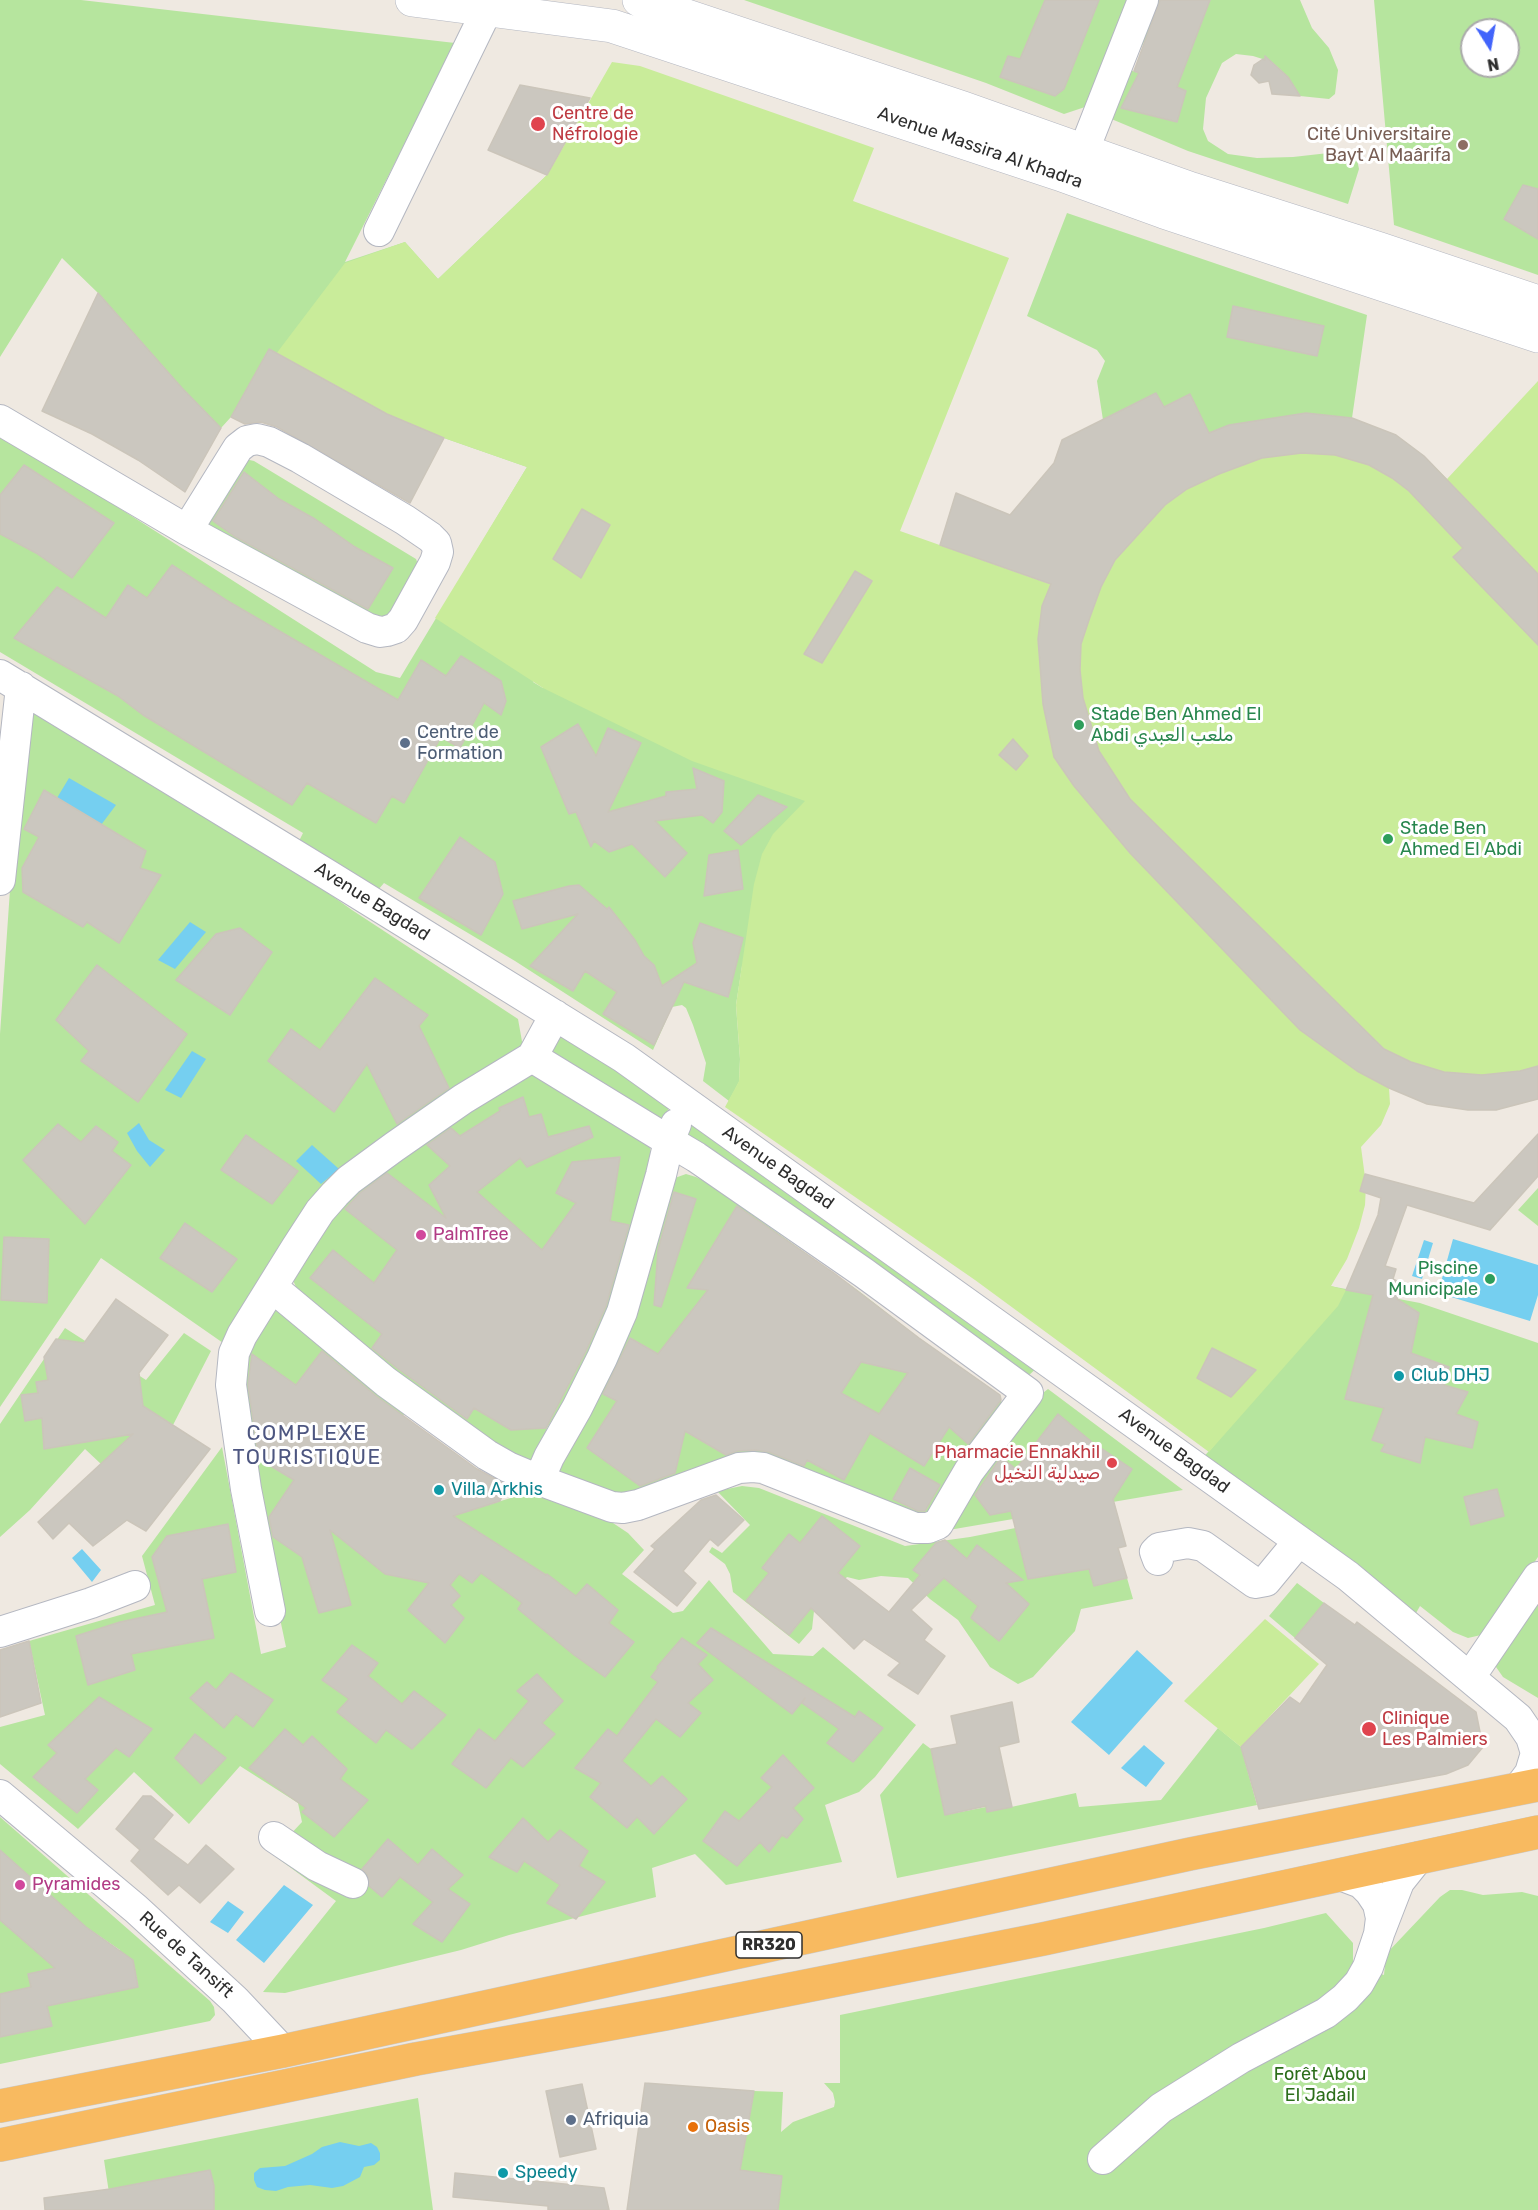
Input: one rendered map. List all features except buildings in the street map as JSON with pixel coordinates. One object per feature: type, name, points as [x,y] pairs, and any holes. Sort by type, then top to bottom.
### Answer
[{"type":"highway","name":"RR320","points":[[0,2106],[283,2051],[1178,1856],[1528,1787]]},
{"type":"highway","points":[[0,2145],[416,2058],[665,2014],[1043,1939],[1538,1832]]},
{"type":"street","name":"Avenue Massira Al Khadra","points":[[412,0],[612,26],[1538,336]]},
{"type":"street","name":"Avenue Massira Al Khadra","points":[[639,0],[1084,150],[1192,189],[1380,249],[1538,303]]},
{"type":"street","points":[[1084,150],[1143,0]]},
{"type":"street","points":[[379,231],[487,10]]},
{"type":"street","points":[[0,420],[187,530],[367,628],[380,632],[396,628],[403,620],[438,552],[436,543],[430,537],[405,520],[290,453],[269,442],[257,439],[247,441],[238,448],[187,530]]},
{"type":"street","points":[[0,880],[10,681]]},
{"type":"street","name":"Avenue Bagdad","points":[[10,681],[624,1058],[1348,1576],[1528,1722],[1536,1753],[1528,1787]]},
{"type":"street","points":[[270,1611],[246,1489],[231,1385],[234,1353],[242,1335],[320,1211],[349,1180],[463,1099],[531,1058],[555,1015]]},
{"type":"street","points":[[531,1058],[696,1157],[864,1273],[1028,1393]]},
{"type":"street","points":[[539,1480],[549,1456],[602,1358],[622,1312],[669,1141],[685,1101]]},
{"type":"street","points":[[272,1287],[342,1347],[488,1455],[508,1467],[612,1507],[624,1508],[638,1505],[739,1468],[753,1467],[763,1468],[915,1528],[928,1528],[938,1524],[969,1471],[1028,1393],[1056,1366]]},
{"type":"street","points":[[1158,1560],[1155,1552],[1159,1548],[1188,1543],[1203,1546],[1256,1583],[1266,1581],[1299,1541]]},
{"type":"street","points":[[1470,1677],[1538,1578]]},
{"type":"street","points":[[0,1632],[91,1603],[135,1586]]},
{"type":"street","name":"Rue de Tansift","points":[[0,1795],[136,1909],[235,2000],[283,2051]]},
{"type":"street","points":[[274,1837],[317,1866],[353,1883]]},
{"type":"street","points":[[1103,2159],[1161,2108],[1241,2058],[1317,2019],[1339,2003],[1359,1983],[1368,1966],[1400,1882],[1419,1857]]},
{"type":"street","points":[[1340,1875],[1361,1883],[1378,1904],[1381,1918],[1379,1934]]},
{"type":"green space","points":[[0,0],[81,0],[455,43],[345,262],[405,242],[438,279],[547,175],[527,467],[444,438],[269,350],[231,417],[221,428],[182,388],[98,293],[62,258],[0,357]]},
{"type":"green space","points":[[744,0],[1132,0],[1091,105],[1064,114],[986,83]]},
{"type":"green space","points":[[1149,0],[1300,0],[1312,28],[1329,48],[1338,70],[1335,94],[1329,99],[1300,96],[1288,77],[1272,62],[1236,54],[1222,63],[1206,98],[1203,129],[1208,141],[1228,154],[1257,158],[1293,157],[1355,150],[1359,169],[1348,204],[1188,151],[1109,118]],"holes":[[[1148,34],[1175,86],[1130,70]]]},
{"type":"green space","name":"Cité Universitaire Bayt Al Maârifa","points":[[1374,0],[1538,0],[1538,189],[1523,185],[1504,219],[1538,239],[1538,275],[1394,225]]},
{"type":"green space","name":"Stade Ben Ahmed El Abdi ملعب العبدي","points":[[612,62],[640,66],[874,148],[853,201],[1009,258],[900,531],[1050,584],[1229,425],[1306,413],[1352,418],[1396,435],[1424,456],[1447,479],[1538,381],[1538,1099],[1496,1110],[1468,1110],[1427,1104],[1389,1088],[1390,1104],[1381,1125],[1361,1147],[1366,1185],[1365,1205],[1359,1228],[1347,1259],[1331,1286],[1346,1290],[1338,1306],[1209,1452],[975,1280],[725,1107],[739,1081],[740,1059],[736,1005],[754,884],[762,854],[773,834],[805,801],[692,761],[543,688],[435,618],[527,467],[444,438],[387,414],[276,354],[345,263],[405,242],[438,279],[547,175]]},
{"type":"green space","points":[[1067,213],[1367,315],[1352,418],[1306,413],[1229,425],[1209,433],[1190,394],[1164,407],[1103,420],[1097,381],[1105,361],[1097,350],[1027,316]]},
{"type":"green space","points":[[0,432],[376,672],[400,678],[527,467],[533,682],[543,688],[900,531],[899,639],[742,966],[736,1005],[740,1059],[739,1082],[729,1101],[703,1081],[706,1063],[686,1008],[682,1005],[672,1007],[653,1050],[515,961],[384,883],[378,890],[298,843],[303,833],[0,652]]},
{"type":"green space","points":[[245,459],[254,461],[416,559],[419,567],[384,624],[206,524]]},
{"type":"green space","points":[[27,704],[231,824],[352,910],[518,1019],[523,1047],[388,1138],[226,1345],[101,1258],[0,1407],[0,1034],[12,861]]},
{"type":"green space","points":[[566,1028],[674,1099],[657,1130],[543,1061]]},
{"type":"green space","points":[[530,1066],[641,1137],[650,1148],[653,1161],[608,1319],[590,1360],[547,1428],[535,1459],[527,1467],[304,1306],[293,1280],[340,1200]]},
{"type":"green space","points":[[690,1114],[1042,1363],[1027,1377],[681,1134]]},
{"type":"green space","points":[[686,1174],[708,1183],[1000,1395],[1002,1405],[924,1520],[756,1459],[625,1497],[555,1477],[672,1179]]},
{"type":"green space","points":[[1538,1188],[1538,1226],[1518,1210]]},
{"type":"green space","points":[[1330,1286],[1420,1303],[1538,1343],[1538,1557],[1486,1632],[1481,1635],[1468,1638],[1453,1632],[1420,1606],[1411,1622],[1201,1460]]},
{"type":"green space","points":[[284,1308],[407,1410],[328,1519],[334,1533],[385,1574],[391,1575],[416,1527],[540,1489],[613,1523],[628,1533],[644,1550],[622,1574],[673,1613],[683,1611],[709,1580],[773,1654],[813,1656],[823,1647],[916,1725],[875,1777],[859,1792],[825,1805],[842,1862],[726,1885],[695,1854],[652,1868],[656,1897],[509,1935],[461,1950],[285,1993],[263,1992],[336,1901],[272,1854],[302,1822],[298,1803],[240,1766],[189,1824],[134,1772],[78,1829],[0,1764],[0,1727],[45,1715],[29,1641],[155,1605],[142,1556],[222,1447],[261,1654],[286,1647],[261,1529],[240,1363],[264,1312]]},
{"type":"green space","points":[[65,1328],[146,1380],[184,1333],[211,1351],[173,1425],[155,1414],[101,1464],[85,1449],[30,1510],[0,1537],[0,1424]]},
{"type":"green space","points":[[1048,1389],[1183,1490],[937,1532],[1034,1400]]},
{"type":"green space","points":[[742,1486],[759,1488],[905,1546],[970,1537],[1076,1516],[1094,1586],[1127,1578],[1133,1599],[1081,1609],[1075,1631],[1033,1677],[1018,1684],[990,1667],[958,1620],[930,1599],[908,1578],[881,1576],[859,1580],[847,1577],[814,1611],[812,1629],[799,1644],[733,1592],[730,1574],[725,1564],[709,1552],[712,1547],[722,1553],[750,1525],[717,1491]]},
{"type":"green space","points":[[1297,1583],[1324,1603],[1295,1638],[1269,1616]]},
{"type":"green space","points":[[1538,1598],[1538,1698],[1503,1677],[1496,1667],[1496,1659]]},
{"type":"green space","points":[[1265,1619],[1319,1664],[1241,1747],[1184,1701]]},
{"type":"green space","points":[[1218,1728],[1241,1747],[1257,1805],[897,1878],[880,1795],[923,1743],[931,1749],[945,1815],[986,1807],[988,1812],[1076,1793],[1079,1807],[1161,1800]]},
{"type":"green space","points":[[0,1817],[210,2001],[215,2015],[210,2021],[0,2064]],"holes":[[[86,1927],[120,1950],[121,1962],[133,1960],[138,1986],[47,2006],[40,1971],[77,1965],[62,1953]]]},
{"type":"green space","name":"Forêt Abou El Jadail","points":[[1450,1890],[1483,1895],[1522,1892],[1538,1896],[1538,2210],[778,2210],[782,2176],[740,2170],[754,2091],[783,2092],[781,2132],[793,2122],[834,2107],[833,2093],[824,2083],[840,2083],[840,2015],[1264,1928],[1326,1913],[1353,1943],[1353,1963],[1384,1975],[1386,1954],[1440,1897]]},
{"type":"green space","points":[[418,2098],[433,2210],[153,2210],[111,2206],[104,2160]]},
{"type":"water","points":[[69,778],[116,805],[101,825],[57,798]]},
{"type":"water","points":[[190,922],[206,932],[175,969],[158,960]]},
{"type":"water","points":[[192,1051],[206,1059],[181,1098],[165,1090]]},
{"type":"water","points":[[139,1123],[149,1140],[165,1150],[150,1167],[137,1151],[127,1133]]},
{"type":"water","points":[[312,1145],[339,1169],[321,1184],[296,1161]]},
{"type":"water","name":"Piscine Municipale","points":[[1453,1239],[1538,1265],[1538,1295],[1530,1321],[1438,1293]]},
{"type":"water","points":[[1424,1240],[1433,1243],[1422,1279],[1412,1276]]},
{"type":"water","points":[[82,1549],[101,1570],[92,1582],[72,1558]]},
{"type":"water","points":[[1137,1650],[1173,1683],[1109,1755],[1071,1722]]},
{"type":"water","points":[[1144,1745],[1165,1763],[1146,1787],[1121,1768]]},
{"type":"water","points":[[284,1885],[313,1905],[264,1963],[236,1940]]},
{"type":"water","points":[[228,1901],[244,1912],[228,1933],[210,1922]]},
{"type":"water","points":[[340,2142],[359,2146],[371,2143],[377,2147],[380,2160],[374,2165],[364,2167],[360,2177],[343,2186],[332,2188],[310,2185],[288,2187],[276,2191],[257,2187],[254,2173],[260,2168],[285,2166],[322,2147]]},
{"type":"place","name":"Centre de Néfrologie","points":[[538,124]]},
{"type":"place","name":"Cité Universitaire Bayt Al Maârifa","points":[[1463,145]]},
{"type":"place","name":"Stade Ben Ahmed El Abdi ملعب العبدي","points":[[1079,725]]},
{"type":"place","name":"Centre de Formation","points":[[405,743]]},
{"type":"place","name":"Stade Ben Ahmed El Abdi","points":[[1388,839]]},
{"type":"place","name":"PalmTree","points":[[421,1235]]},
{"type":"place","name":"Piscine Municipale","points":[[1490,1279]]},
{"type":"place","name":"Club DHJ","points":[[1399,1376]]},
{"type":"place","name":"Pharmacie Ennakhil صيدلية النخيل","points":[[1112,1463]]},
{"type":"place","name":"Villa Arkhis","points":[[439,1490]]},
{"type":"place","name":"Clinique Les Palmiers","points":[[1369,1729]]},
{"type":"place","name":"Pyramides","points":[[20,1885]]},
{"type":"place","name":"Afriquia","points":[[571,2120]]},
{"type":"place","name":"Oasis","points":[[693,2127]]},
{"type":"place","name":"Speedy","points":[[503,2173]]},
{"type":"district","name":"COMPLEXE TOURISTIQUE","points":[[307,1446]]}]
